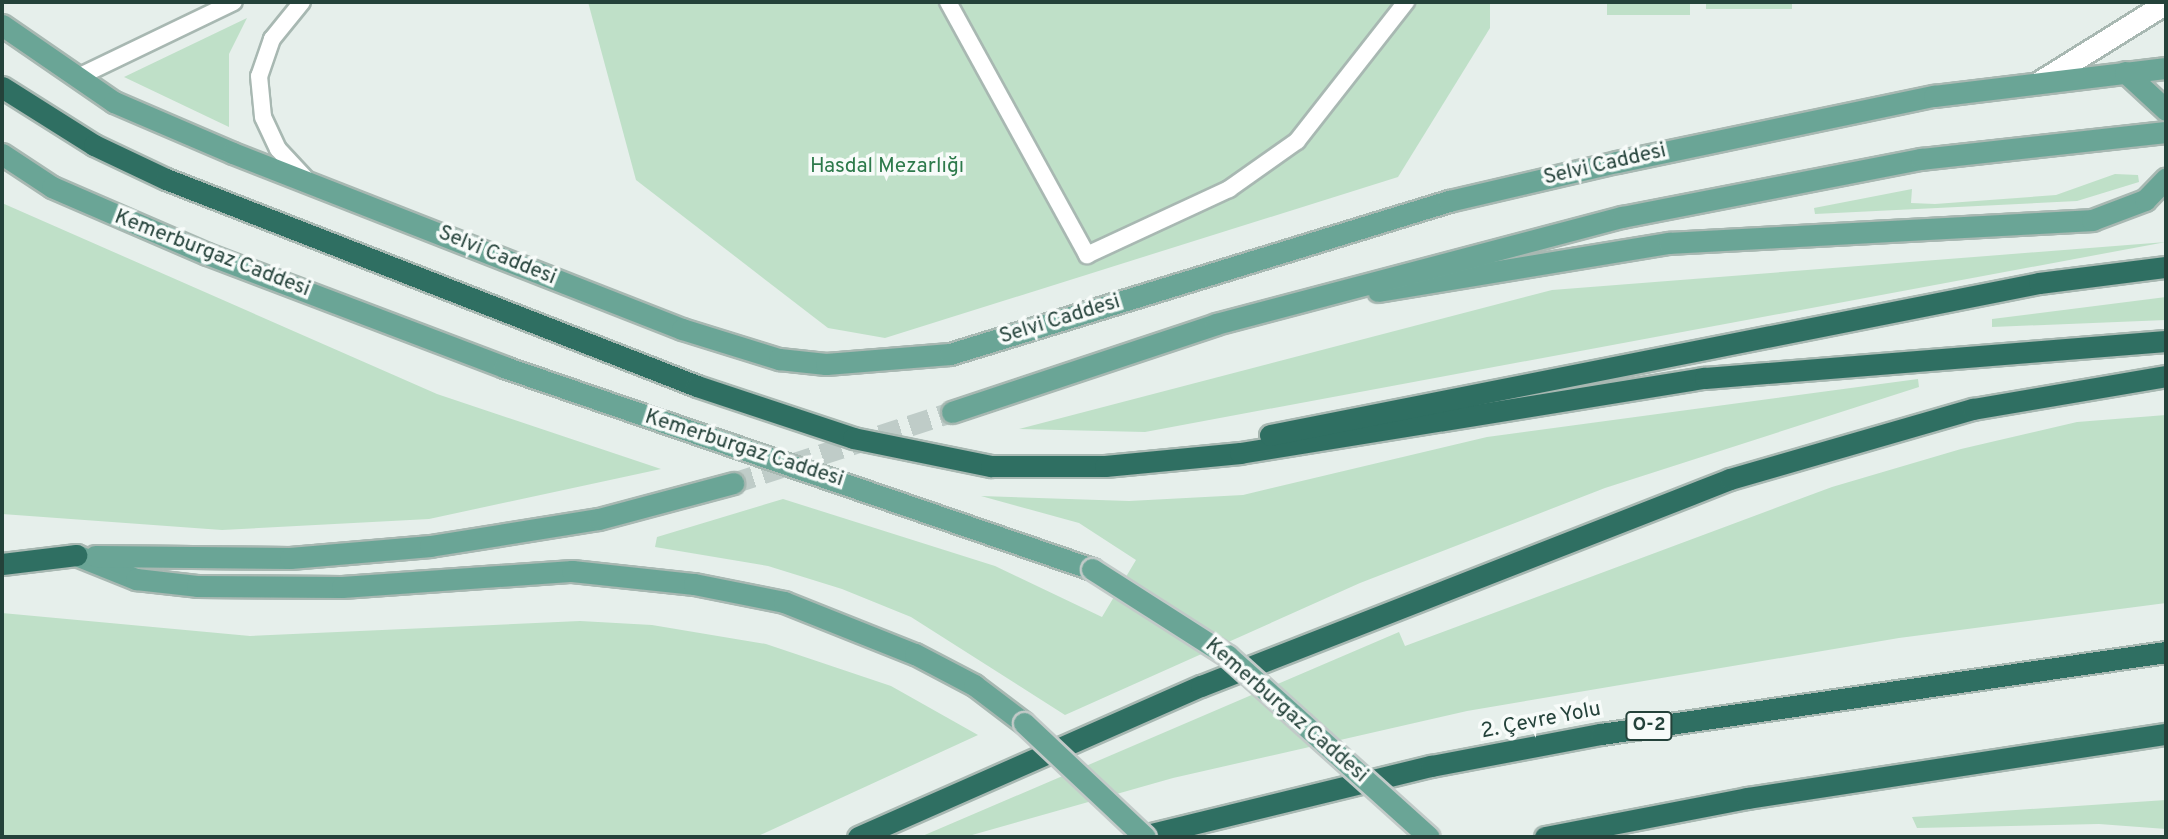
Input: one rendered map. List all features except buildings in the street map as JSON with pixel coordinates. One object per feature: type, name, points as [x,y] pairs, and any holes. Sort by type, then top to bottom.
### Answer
[{"type":"highway","points":[[2,87],[72,132],[166,179],[795,421],[896,450],[991,466],[1155,460],[1240,453],[1705,378],[2166,341]]},
{"type":"highway","points":[[1155,460],[2039,283],[2166,267]]},
{"type":"highway","points":[[858,837],[1201,686],[1730,479],[1973,409],[2166,376]]},
{"type":"highway","points":[[2,548],[76,555]]},
{"type":"highway","points":[[2,564],[76,555]]},
{"type":"highway","name":"2. Çevre Yolu","points":[[1139,837],[1431,766],[1601,734],[2166,652]]},
{"type":"highway","points":[[1545,837],[1747,798],[2166,734]]},
{"type":"main road","name":"Selvi Caddesi","points":[[2,25],[76,78],[145,116],[743,350],[866,365],[950,354],[1462,198],[1934,96],[2166,68]]},
{"type":"main road","points":[[2125,72],[2166,110]]},
{"type":"main road","points":[[952,412],[1313,297],[1549,235],[1801,180],[2022,145],[2166,132]]},
{"type":"main road","name":"Kemerburgaz Caddesi","points":[[2,154],[52,187],[206,254],[517,371],[1092,569],[1228,656],[1429,837]]},
{"type":"main road","points":[[1313,297],[1669,243],[2092,220],[2145,200],[2166,178]]},
{"type":"main road","points":[[76,555],[289,558],[430,546],[599,519],[733,483]]},
{"type":"main road","points":[[76,555],[136,579],[197,586],[342,587],[572,571],[694,584],[784,602],[904,649],[974,685],[1024,723],[1145,837]]},
{"type":"street","points":[[2039,82],[2166,3]]},
{"type":"lane","points":[[76,78],[234,2]]},
{"type":"lane","points":[[302,2],[272,39],[260,76],[263,117],[278,149],[306,179]]},
{"type":"lane","points":[[948,2],[1087,255],[1229,189],[1297,141],[1406,2]]},
{"type":"green space","name":"Hasdal Mezarlığı","points":[[588,2],[1490,2],[1490,28],[1398,177],[885,338],[828,328],[636,180]]},
{"type":"green space","points":[[1607,2],[1690,2],[1690,15],[1607,15]]},
{"type":"green space","points":[[1706,2],[1792,2],[1792,9],[1706,9]]},
{"type":"green space","points":[[247,18],[229,54],[229,127],[124,77]]},
{"type":"green space","points":[[2115,174],[2138,175],[2139,182],[2077,201],[1815,214],[1814,208],[1912,189],[1911,203],[1935,204],[2056,195]]},
{"type":"green space","points":[[2,203],[437,394],[661,469],[429,519],[222,530],[2,514]]},
{"type":"green space","points":[[2166,242],[1145,432],[1019,429],[1552,290]]},
{"type":"green space","points":[[2166,297],[2166,320],[1992,327],[1992,319]]},
{"type":"green space","points":[[1918,379],[1919,387],[1605,488],[1360,583],[1065,715],[911,617],[842,589],[768,566],[655,547],[657,537],[783,499],[995,566],[1102,617],[1136,560],[1079,523],[981,496],[1129,501],[1243,495],[1487,437]]},
{"type":"green space","points":[[2166,415],[2166,603],[1899,638],[1467,711],[1173,778],[965,837],[920,837],[1399,632],[1405,646],[1832,487],[1961,449],[2077,422]]},
{"type":"green space","points":[[2,613],[250,636],[580,621],[652,625],[766,644],[891,686],[978,735],[756,837],[2,837]]},
{"type":"green space","points":[[2166,800],[2166,829],[2099,824],[1917,828],[1912,817]]},
{"type":"tunnel","points":[[733,483],[952,412]]}]
